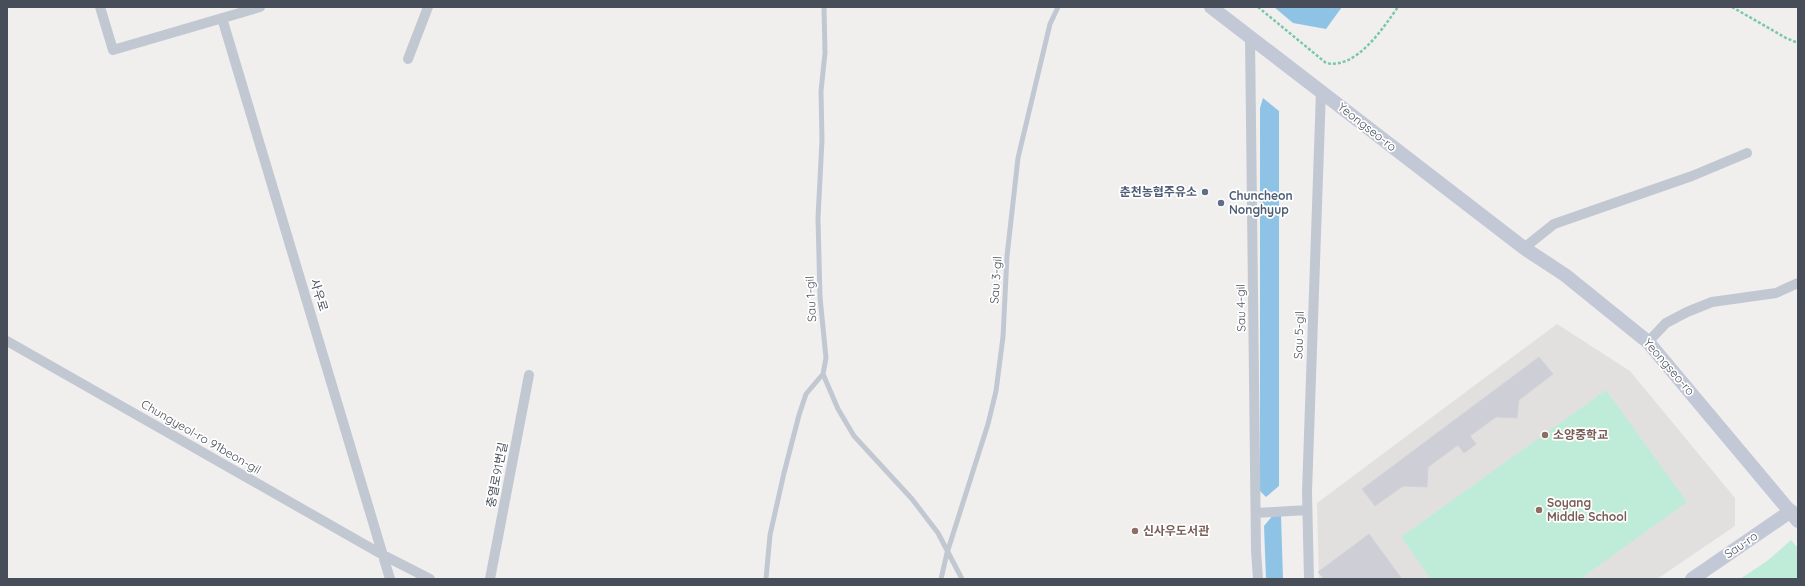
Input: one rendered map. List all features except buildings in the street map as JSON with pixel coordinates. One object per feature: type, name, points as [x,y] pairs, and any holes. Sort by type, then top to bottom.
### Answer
[{"type":"street","points":[[100,7],[113,50],[260,7]]},
{"type":"street","points":[[408,58],[428,7]]},
{"type":"street","name":"Yeongseo-ro","points":[[1210,7],[1250,36],[1524,248],[1565,275],[1648,342],[1796,513]]},
{"type":"street","name":"사우로","points":[[222,18],[390,579]]},
{"type":"street","name":"Sau 4-gil","points":[[1250,36],[1257,513],[1256,551],[1258,579]]},
{"type":"street","name":"Sau 5-gil","points":[[1309,579],[1307,510],[1321,91]]},
{"type":"street","points":[[1524,248],[1554,224],[1692,176],[1747,153]]},
{"type":"street","points":[[1648,342],[1666,323],[1706,304],[1732,298],[1776,293],[1798,283]]},
{"type":"street","name":"Chungyeol-ro 91beon-gil","points":[[7,341],[383,555]]},
{"type":"street","name":"충열로91번길","points":[[490,579],[529,375]]},
{"type":"street","points":[[1257,513],[1307,510]]},
{"type":"street","name":"Sau-ro","points":[[1692,579],[1796,513]]},
{"type":"street","points":[[383,555],[430,579]]},
{"type":"lane","name":"Sau 1-gil","points":[[823,374],[826,358],[820,297],[818,218],[822,140],[821,91],[826,53],[824,7]]},
{"type":"lane","name":"Sau 3-gil","points":[[941,579],[947,553],[988,424],[996,391],[1003,337],[1007,256],[1018,158],[1050,24],[1058,7]]},
{"type":"lane","points":[[766,579],[770,535],[799,415],[806,394],[823,374],[838,409],[854,436],[912,499],[938,533],[947,553],[962,579]]},
{"type":"path","points":[[1258,7],[1326,63],[1333,65],[1348,60],[1369,44],[1398,7]]},
{"type":"path","points":[[1732,7],[1786,38],[1798,42]]},
{"type":"shaded area","name":"소양중학교","points":[[1557,324],[1630,371],[1735,498],[1735,526],[1657,579],[1319,579],[1317,503]]},
{"type":"green space","points":[[1606,390],[1687,502],[1580,579],[1431,579],[1401,537]]},
{"type":"green space","points":[[1791,540],[1798,548],[1798,579],[1740,579],[1767,561]]},
{"type":"water","points":[[1274,7],[1342,7],[1326,29],[1293,23]]},
{"type":"water","points":[[1263,98],[1279,111],[1279,486],[1266,497],[1260,491],[1260,108]]},
{"type":"water","points":[[1273,515],[1281,515],[1283,579],[1266,579],[1264,526]]},
{"type":"place","name":"춘천농협주유소","points":[[1205,192]]},
{"type":"place","name":"Chuncheon Nonghyup","points":[[1221,203]]},
{"type":"place","name":"소양중학교","points":[[1545,435]]},
{"type":"place","name":"Soyang Middle School","points":[[1539,510]]},
{"type":"place","name":"신사우도서관","points":[[1135,531]]}]
